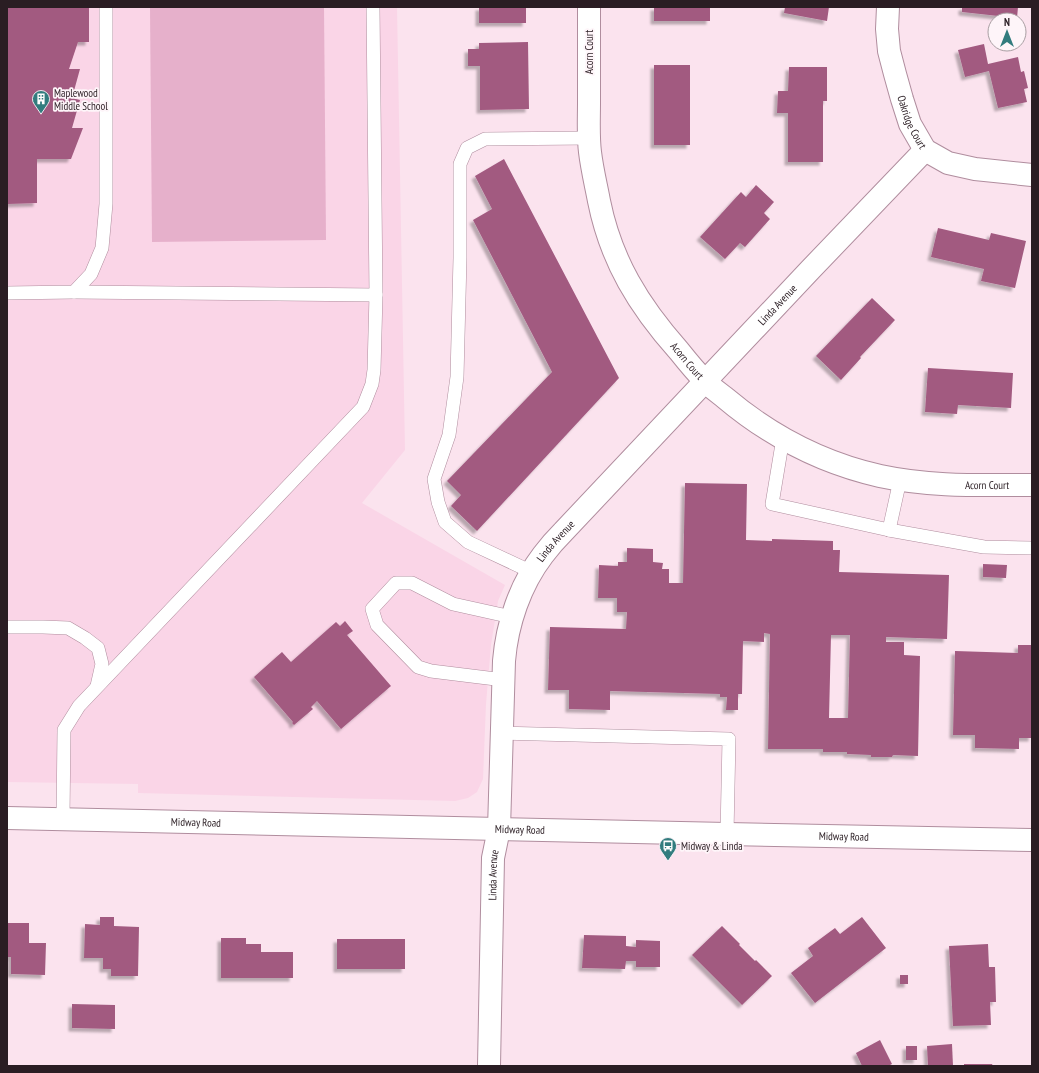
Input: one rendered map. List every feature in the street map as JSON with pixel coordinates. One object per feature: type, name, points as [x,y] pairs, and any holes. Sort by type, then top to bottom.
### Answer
[{"type":"street","name":"Acorn Court","points":[[589,7],[590,151],[599,202],[607,232],[618,261],[632,289],[668,340],[704,381],[740,410],[772,432],[805,450],[841,465],[900,480],[916,482],[954,485],[1032,485]]},
{"type":"street","name":"Oakridge Court","points":[[888,7],[887,28],[889,51],[910,124],[925,150],[948,163],[975,169],[1032,175]]},
{"type":"street","name":"Linda Avenue","points":[[489,1066],[493,858],[499,829],[505,650],[512,617],[523,589],[542,556],[563,532],[704,381],[925,150]]},
{"type":"street","name":"Midway Road","points":[[7,818],[1032,840]]},
{"type":"lane","points":[[74,292],[91,274],[102,248],[106,204],[106,7]]},
{"type":"lane","points":[[63,819],[64,730],[79,706],[363,407],[372,384],[374,370],[376,295],[373,7]]},
{"type":"lane","points":[[532,572],[468,542],[445,522],[438,502],[434,479],[449,435],[457,377],[460,258],[460,164],[467,148],[484,139],[589,138]]},
{"type":"lane","points":[[7,293],[74,292],[376,295]]},
{"type":"lane","points":[[783,438],[772,504],[889,530],[984,547],[1032,548]]},
{"type":"lane","points":[[889,530],[900,480]]},
{"type":"lane","points":[[504,680],[431,671],[418,667],[377,625],[372,609],[396,583],[412,583],[453,604],[512,617]]},
{"type":"lane","points":[[7,627],[68,628],[85,638],[98,648],[102,664],[96,687]]},
{"type":"lane","points":[[502,733],[729,739],[727,834]]},
{"type":"shaded area","points":[[7,7],[397,7],[405,450],[362,503],[505,585],[498,601],[491,645],[486,704],[483,779],[477,792],[468,798],[455,801],[138,793],[138,784],[7,782]]},
{"type":"shaded area","points":[[150,7],[324,7],[326,240],[152,242]]},
{"type":"building","name":"Maplewood Middle School","points":[[7,7],[89,7],[89,42],[78,42],[69,69],[80,69],[72,98],[80,100],[72,128],[83,128],[71,159],[37,159],[37,203],[7,204]]},
{"type":"building","points":[[479,7],[526,7],[526,23],[479,23]]},
{"type":"building","points":[[654,7],[710,7],[710,21],[654,21]]},
{"type":"building","points":[[785,7],[829,7],[827,21],[784,13]]},
{"type":"building","points":[[962,7],[1018,7],[1018,12],[987,12],[987,15],[962,12]]},
{"type":"building","points":[[528,42],[529,109],[480,110],[480,66],[468,66],[468,49],[479,49],[479,43]]},
{"type":"building","points":[[984,44],[988,64],[1018,57],[1021,72],[1024,71],[1028,88],[1024,89],[1027,102],[998,108],[989,71],[965,77],[958,50]]},
{"type":"building","points":[[654,65],[690,65],[690,145],[654,145]]},
{"type":"building","points":[[789,67],[827,67],[827,101],[823,101],[823,162],[788,162],[788,113],[777,113],[778,91],[788,91]]},
{"type":"building","points":[[504,159],[619,378],[477,531],[451,506],[461,495],[447,481],[552,372],[473,220],[492,209],[475,176]]},
{"type":"building","points":[[756,185],[774,202],[764,213],[770,219],[745,247],[740,243],[725,259],[700,237],[741,192],[746,197]]},
{"type":"building","points":[[938,228],[989,240],[991,233],[1026,241],[1015,288],[981,281],[984,269],[931,257]]},
{"type":"building","points":[[872,298],[895,320],[860,357],[861,358],[841,380],[816,356]]},
{"type":"building","points":[[928,368],[1013,373],[1011,408],[958,405],[957,414],[925,412]]},
{"type":"building","points":[[685,483],[747,484],[746,540],[772,541],[772,539],[833,541],[833,550],[840,550],[839,572],[949,575],[947,639],[886,637],[886,642],[904,642],[904,655],[920,656],[918,756],[893,755],[892,757],[871,757],[871,755],[847,754],[847,752],[823,752],[823,749],[768,749],[770,634],[764,633],[764,642],[743,641],[742,694],[738,694],[738,710],[726,710],[727,697],[720,697],[720,694],[610,691],[610,710],[569,709],[569,690],[548,690],[550,627],[626,629],[627,612],[617,612],[617,598],[598,598],[599,565],[618,566],[618,562],[627,562],[627,548],[653,549],[653,562],[663,563],[662,569],[669,569],[669,583],[683,583]],"holes":[[[831,635],[850,635],[848,718],[829,718]]]},
{"type":"building","points":[[983,564],[1007,565],[1006,578],[983,577]]},
{"type":"building","points":[[345,621],[353,631],[347,635],[391,686],[341,729],[317,701],[311,707],[313,709],[294,725],[254,677],[282,652],[291,662],[336,622],[340,626]]},
{"type":"building","points":[[1018,645],[1032,645],[1032,738],[1019,738],[1019,749],[975,748],[975,735],[953,735],[955,651],[1018,653]]},
{"type":"building","points":[[100,917],[114,917],[114,926],[139,927],[138,976],[111,976],[111,969],[103,969],[103,958],[84,958],[85,924],[100,925]]},
{"type":"building","points":[[862,917],[886,948],[815,1003],[791,973],[813,956],[808,948],[835,928],[840,934]]},
{"type":"building","points":[[7,923],[29,923],[29,943],[46,943],[45,975],[11,974],[11,957],[7,957]]},
{"type":"building","points":[[722,926],[755,961],[756,960],[772,976],[742,1005],[692,955]]},
{"type":"building","points":[[584,935],[626,936],[626,946],[636,947],[636,940],[660,941],[660,967],[636,967],[636,961],[626,961],[625,969],[582,968]]},
{"type":"building","points":[[221,938],[246,938],[246,944],[261,944],[261,952],[293,952],[293,978],[221,978]]},
{"type":"building","points":[[337,939],[405,939],[405,969],[337,969]]},
{"type":"building","points":[[988,944],[989,967],[995,967],[996,1002],[990,1002],[991,1025],[953,1026],[949,946]]},
{"type":"building","points":[[900,975],[908,975],[908,984],[900,984]]},
{"type":"building","points":[[72,1004],[115,1005],[115,1029],[72,1028]]},
{"type":"building","points":[[880,1040],[892,1064],[888,1066],[862,1066],[856,1053]]},
{"type":"building","points":[[952,1044],[953,1066],[928,1066],[927,1046]]},
{"type":"building","points":[[906,1046],[917,1046],[917,1060],[906,1060]]},
{"type":"building","points":[[964,1064],[992,1064],[993,1066],[964,1066]]},
{"type":"place","name":"Maplewood Middle School","points":[[41,114]]},
{"type":"place","name":"Midway & Linda","points":[[668,861]]}]
